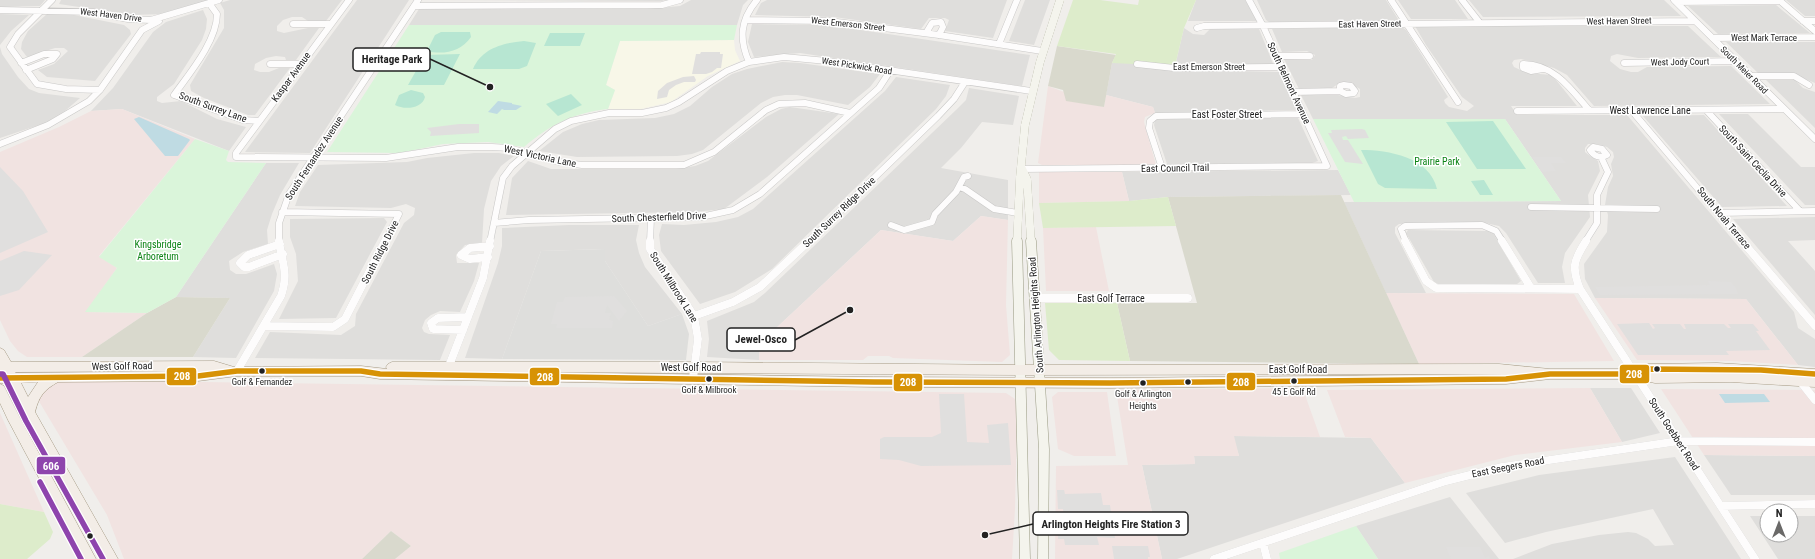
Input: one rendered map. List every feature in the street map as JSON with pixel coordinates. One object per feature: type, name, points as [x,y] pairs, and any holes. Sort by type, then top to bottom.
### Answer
[{"type":"main road","name":"South Arlington Heights Road","points":[[1025,559],[1018,213],[1020,177],[1022,169],[1024,130],[1031,91],[1042,51],[1060,0]]},
{"type":"main road","name":"South Arlington Heights Road","points":[[1022,169],[1027,179],[1044,456],[1043,559]]},
{"type":"main road","points":[[0,352],[4,367],[13,378],[29,413],[111,559]]},
{"type":"main road","name":"West Golf Road","points":[[4,367],[214,366],[237,371]]},
{"type":"main road","name":"East Golf Road","points":[[1022,370],[1499,368],[1550,374]]},
{"type":"main road","name":"East Golf Road","points":[[1635,374],[1648,368],[1717,368],[1815,374]]},
{"type":"main road","name":"West Golf Road","points":[[0,378],[198,376],[237,371],[361,371],[380,374],[447,370],[694,372],[1022,370]]},
{"type":"main road","name":"West Golf Road","points":[[694,372],[874,382],[1022,383]]},
{"type":"main road","name":"East Golf Road","points":[[1022,383],[1506,379],[1550,374],[1635,374],[1655,378],[1731,377],[1815,382]]},
{"type":"main road","points":[[29,413],[32,396],[36,390],[56,378]]},
{"type":"main road","points":[[0,389],[14,420],[89,559]]},
{"type":"street","points":[[52,0],[46,10],[13,38],[10,47],[37,84],[47,87],[100,90]]},
{"type":"street","name":"West Haven Drive","points":[[0,10],[93,12],[129,19],[151,20],[219,0]]},
{"type":"street","name":"Kaspar Avenue","points":[[236,156],[236,153],[259,121],[349,0]]},
{"type":"street","name":"South Fernandez Avenue","points":[[237,371],[281,296],[286,284],[287,272],[278,232],[282,212],[289,194],[418,0]]},
{"type":"street","points":[[414,6],[662,5],[680,0]]},
{"type":"street","points":[[749,62],[742,45],[742,37],[751,6],[757,0]]},
{"type":"street","points":[[1017,0],[999,44],[1042,51]]},
{"type":"street","name":"South Belmont Avenue","points":[[1250,0],[1327,166]]},
{"type":"street","points":[[1391,0],[1458,102]]},
{"type":"street","points":[[1462,0],[1480,23]]},
{"type":"street","points":[[1675,1],[1780,0],[1815,31]]},
{"type":"street","name":"South Meier Road","points":[[1675,1],[1815,139]]},
{"type":"street","name":"South Surrey Lane","points":[[209,3],[214,8],[217,15],[213,34],[174,95],[243,120],[259,121]]},
{"type":"street","points":[[0,144],[63,117],[89,101],[100,90],[142,30],[170,15]]},
{"type":"street","points":[[129,19],[139,24],[142,30]]},
{"type":"street","name":"West Emerson Street","points":[[746,20],[829,21],[999,44]]},
{"type":"street","name":"West Haven Street","points":[[1543,22],[1695,20]]},
{"type":"street","points":[[1803,21],[1815,21]]},
{"type":"street","points":[[926,33],[932,23],[941,22],[943,26],[939,35]]},
{"type":"street","name":"East Haven Street","points":[[1197,28],[1204,26],[1543,22]]},
{"type":"street","points":[[293,24],[331,24]]},
{"type":"street","name":"West Mark Terrace","points":[[1713,38],[1815,37]]},
{"type":"street","points":[[22,63],[54,52],[57,54],[53,59],[26,70]]},
{"type":"street","points":[[1276,56],[1310,56]]},
{"type":"street","name":"West Pickwick Road","points":[[447,370],[483,278],[494,223],[496,201],[502,178],[526,153],[555,130],[571,121],[609,113],[642,113],[666,108],[679,102],[727,71],[749,62],[784,57],[1031,91]]},
{"type":"street","name":"West Jody Court","points":[[1624,63],[1736,61]]},
{"type":"street","points":[[270,64],[301,64]]},
{"type":"street","name":"East Emerson Street","points":[[1137,64],[1174,68],[1281,67]]},
{"type":"street","points":[[1543,69],[1562,78],[1589,110]]},
{"type":"street","name":"South Chesterfield Drive","points":[[494,223],[529,220],[701,217],[733,210],[760,194],[879,88],[890,71]]},
{"type":"street","points":[[1751,76],[1794,76],[1809,85]]},
{"type":"street","name":"South Surrey Ridge Drive","points":[[694,316],[733,303],[753,293],[768,281],[938,116],[954,99],[965,82]]},
{"type":"street","points":[[1293,92],[1340,91]]},
{"type":"street","name":"West Victoria Lane","points":[[236,156],[238,158],[312,159],[386,158],[458,147],[509,148],[560,162],[582,165],[684,164],[714,152],[766,110],[779,104],[805,103],[850,114]]},
{"type":"street","name":"West Lawrence Lane","points":[[1517,111],[1632,111],[1784,108]]},
{"type":"street","name":"South Saint Ceclia Drive","points":[[1706,110],[1800,211]]},
{"type":"street","name":"South Noah Terrace","points":[[1632,111],[1815,326]]},
{"type":"street","name":"East Foster Street","points":[[1162,168],[1149,128],[1152,118],[1172,115],[1303,114]]},
{"type":"street","name":"South Goebbert Road","points":[[1601,157],[1608,172],[1597,194],[1597,223],[1580,250],[1574,266],[1575,276],[1580,289],[1755,559]]},
{"type":"street","name":"East Council Trail","points":[[1022,169],[1327,166]]},
{"type":"street","points":[[891,225],[904,230],[932,222],[935,214],[959,187],[964,177],[968,176]]},
{"type":"street","points":[[959,187],[965,189],[994,209],[1018,213]]},
{"type":"street","points":[[1531,207],[1657,208]]},
{"type":"street","points":[[1720,213],[1815,211]]},
{"type":"street","name":"South Ridge Drive","points":[[264,326],[333,327],[340,324],[345,319],[399,214],[395,212],[282,212]]},
{"type":"street","name":"South Milbrook Lane","points":[[651,218],[650,249],[694,316],[698,327],[699,339],[694,372]]},
{"type":"street","points":[[1531,288],[1496,232],[1490,227],[1482,225],[1405,226],[1401,229],[1401,233],[1430,286],[1442,289],[1580,289]]},
{"type":"street","points":[[280,244],[248,255],[240,263],[244,267],[249,267],[283,254]]},
{"type":"street","points":[[488,257],[472,259],[465,258],[461,255],[464,250],[469,248],[490,246]]},
{"type":"street","name":"East Golf Terrace","points":[[1035,298],[1188,298]]},
{"type":"street","points":[[463,330],[433,330],[431,324],[438,318],[468,317]]},
{"type":"street","points":[[1800,381],[1815,400]]},
{"type":"street","name":"East Seegers Road","points":[[1214,559],[1432,485],[1471,474],[1517,464],[1679,441],[1815,442]]},
{"type":"street","points":[[1721,506],[1815,504]]},
{"type":"street","points":[[1263,543],[1267,559]]},
{"type":"shaded area","points":[[0,0],[45,0],[40,6],[0,7]]},
{"type":"shaded area","points":[[61,0],[212,0],[164,14],[133,15],[59,4]]},
{"type":"shaded area","points":[[230,0],[342,0],[326,21],[308,21],[302,17],[292,17],[283,20],[277,26],[277,31],[284,33],[308,28],[319,28],[296,60],[286,60],[285,57],[276,56],[266,58],[255,64],[254,70],[260,72],[269,72],[279,68],[290,68],[255,115],[248,115],[204,98],[191,91],[190,85],[224,28],[224,10],[220,3]]},
{"type":"shaded area","points":[[357,0],[409,0],[310,153],[245,152]]},
{"type":"shaded area","points":[[423,0],[666,0],[662,1]]},
{"type":"shaded area","points":[[691,0],[748,0],[743,5],[737,25],[409,25],[419,9],[647,9],[680,6]]},
{"type":"shaded area","points":[[767,0],[1007,0],[993,38],[945,31],[949,20],[945,18],[929,18],[921,29],[834,17],[755,15],[761,3]]},
{"type":"shaded area","points":[[1025,0],[1050,0],[1034,45],[1009,41]]},
{"type":"shaded area","points":[[1196,0],[1245,0],[1257,21],[1188,21]]},
{"type":"shaded area","points":[[1257,0],[1386,0],[1398,19],[1396,21],[1269,22],[1266,20]]},
{"type":"shaded area","points":[[1398,0],[1455,0],[1468,19],[1411,19]]},
{"type":"shaded area","points":[[1469,0],[1664,0],[1681,16],[1483,17]]},
{"type":"shaded area","points":[[1786,0],[1815,0],[1815,16],[1805,16]]},
{"type":"shaded area","points":[[1776,5],[1810,33],[1718,34],[1688,6]]},
{"type":"shaded area","points":[[203,10],[207,19],[206,29],[202,40],[174,84],[157,97],[157,101],[162,103],[181,101],[217,119],[246,127],[229,151],[122,109],[91,111],[113,88],[153,32],[166,22]]},
{"type":"shaded area","points":[[0,14],[29,15],[11,31],[0,45]]},
{"type":"shaded area","points":[[47,14],[74,15],[124,25],[130,30],[131,34],[95,81],[47,77],[38,70],[54,64],[68,51],[64,48],[55,48],[27,57],[21,49],[22,42],[28,31]]},
{"type":"shaded area","points":[[752,24],[827,25],[1030,55],[1022,86],[800,53],[754,57],[748,42]]},
{"type":"shaded area","points":[[1415,26],[1688,26],[1721,57],[1638,58],[1617,54],[1611,56],[1610,61],[1620,69],[1631,72],[1638,72],[1647,67],[1731,66],[1770,104],[1594,106],[1567,75],[1554,68],[1521,59],[1514,60],[1512,63],[1514,67],[1527,73],[1552,75],[1577,106],[1511,106],[1517,115],[1627,115],[1794,312],[1798,328],[1815,339],[1815,367],[1798,365],[1746,299],[1595,298],[1585,279],[1584,264],[1607,232],[1608,215],[1605,205],[1608,187],[1613,176],[1611,164],[1614,157],[1613,152],[1607,147],[1597,144],[1588,144],[1585,148],[1585,152],[1598,161],[1600,171],[1588,195],[1590,217],[1565,253],[1562,267],[1565,283],[1538,283],[1506,233],[1499,226],[1481,222],[1399,224],[1395,227],[1395,233],[1426,293],[1386,293],[1344,202],[1561,201],[1505,119],[1313,119],[1301,95],[1338,95],[1355,98],[1360,97],[1360,89],[1349,83],[1338,84],[1332,88],[1299,89],[1284,59],[1312,60],[1315,55],[1307,51],[1282,52],[1272,29],[1402,27],[1406,30],[1448,97],[1444,100],[1445,103],[1449,107],[1467,111],[1474,106],[1462,97],[1426,45]]},
{"type":"shaded area","points":[[1184,28],[1193,34],[1204,35],[1210,29],[1259,29],[1274,66],[1175,66]]},
{"type":"shaded area","points":[[734,40],[735,50],[740,61],[708,76],[671,102],[641,109],[608,109],[615,90],[606,85],[620,41]]},
{"type":"shaded area","points":[[1726,42],[1815,42],[1815,83],[1791,73],[1758,73]]},
{"type":"shaded area","points":[[1057,46],[1116,55],[1112,63],[1104,107],[1066,101],[1063,90],[1048,86]]},
{"type":"shaded area","points":[[0,47],[2,54],[18,77],[29,89],[39,93],[80,98],[65,111],[45,123],[0,138]]},
{"type":"shaded area","points":[[701,52],[720,52],[720,54],[723,54],[721,68],[717,68],[706,74],[692,74],[696,54],[700,54]]},
{"type":"shaded area","points":[[782,62],[880,74],[870,87],[848,105],[797,95],[773,97],[761,103],[703,150],[692,154],[677,156],[577,157],[539,151],[563,132],[582,124],[599,120],[655,118],[674,114],[690,106],[712,87],[732,74],[747,69]]},
{"type":"shaded area","points":[[1134,62],[1135,66],[1183,70],[1279,72],[1297,110],[1155,113],[1153,107],[1106,95],[1112,63]]},
{"type":"shaded area","points":[[694,76],[696,80],[695,82],[684,82],[676,85],[669,90],[667,97],[657,99],[658,91],[667,83],[683,77]]},
{"type":"shaded area","points":[[896,77],[950,85],[946,96],[936,109],[772,269],[735,292],[700,304],[661,251],[659,235],[662,224],[684,225],[716,222],[738,217],[753,209],[885,91]]},
{"type":"shaded area","points":[[1766,80],[1795,80],[1803,88],[1815,92],[1815,128]]},
{"type":"shaded area","points":[[1048,86],[1104,107],[1106,95],[1153,107],[1155,113],[1145,117],[1144,122],[1156,165],[1042,165],[1038,163]]},
{"type":"shaded area","points":[[969,88],[1019,96],[1013,125],[982,122],[961,148],[941,168],[1008,180],[1008,220],[981,216],[953,241],[881,230],[760,343],[759,360],[707,357],[709,339],[707,321],[754,302],[765,293],[966,100]]},
{"type":"shaded area","points":[[790,107],[839,114],[767,177],[724,209],[694,212],[506,215],[512,178],[528,161],[551,169],[676,169],[695,166],[708,161],[766,117],[781,109]]},
{"type":"shaded area","points":[[122,109],[195,139],[99,256],[117,268],[86,312],[147,313],[82,357],[27,357],[18,351],[10,341],[0,320],[0,152],[59,127],[91,111]]},
{"type":"shaded area","points":[[1719,114],[1748,114],[1801,167],[1815,167],[1815,205],[1805,205]]},
{"type":"shaded area","points":[[1704,115],[1787,206],[1722,207],[1643,116]]},
{"type":"shaded area","points":[[1160,118],[1298,118],[1318,161],[1312,163],[1167,164],[1154,125],[1155,120]]},
{"type":"shaded area","points":[[459,124],[479,124],[479,133],[430,136],[431,132],[427,128]]},
{"type":"shaded area","points":[[1331,130],[1365,130],[1369,138],[1348,139],[1346,136],[1342,137],[1343,140],[1348,140],[1363,164],[1345,162],[1328,133],[1332,133]]},
{"type":"shaded area","points":[[474,153],[499,153],[514,156],[501,166],[491,181],[484,209],[482,243],[465,245],[456,255],[457,263],[479,263],[474,281],[460,312],[440,311],[431,315],[425,320],[422,328],[424,332],[429,334],[450,335],[440,360],[255,358],[270,332],[341,335],[355,326],[356,314],[404,223],[414,215],[415,208],[406,204],[391,208],[295,206],[300,192],[318,165],[407,162],[427,158]]},
{"type":"shaded area","points":[[1532,157],[1561,157],[1566,163],[1551,163],[1556,171],[1542,172]]},
{"type":"shaded area","points":[[266,163],[299,163],[280,195],[272,214],[267,230],[268,244],[243,252],[229,261],[230,270],[236,274],[246,274],[274,264],[277,274],[274,291],[236,358],[193,357],[230,298],[176,297]]},
{"type":"shaded area","points":[[0,167],[23,191],[48,232],[0,253]]},
{"type":"shaded area","points":[[1338,170],[1351,195],[1168,197],[1129,201],[1122,172]]},
{"type":"shaded area","points":[[1039,172],[1122,172],[1129,201],[1039,203]]},
{"type":"shaded area","points":[[1341,195],[1419,364],[1130,361],[1117,303],[1197,303],[1168,197]]},
{"type":"shaded area","points":[[981,216],[1008,220],[1006,305],[1010,355],[1002,362],[893,358],[889,356],[868,356],[863,360],[759,360],[760,343],[881,230],[953,241]]},
{"type":"shaded area","points":[[1815,217],[1815,240],[1788,241],[1815,271],[1815,315],[1733,219]]},
{"type":"shaded area","points":[[384,218],[387,222],[336,318],[279,319],[298,281],[296,254],[290,237],[290,219]]},
{"type":"shaded area","points":[[569,225],[639,225],[636,240],[639,253],[645,267],[682,314],[648,326],[605,261],[605,249],[541,251],[502,359],[465,358],[498,263],[502,246],[502,228]]},
{"type":"shaded area","points":[[1096,227],[1109,291],[1046,291],[1043,228]]},
{"type":"shaded area","points":[[1408,230],[1488,231],[1493,233],[1521,281],[1517,284],[1438,284],[1434,282],[1406,233]]},
{"type":"shaded area","points":[[605,249],[605,261],[648,326],[682,314],[689,334],[686,360],[502,359],[541,251]]},
{"type":"shaded area","points":[[24,251],[52,255],[19,290],[0,296],[0,261]]},
{"type":"shaded area","points":[[1708,281],[1731,282],[1736,288],[1738,294],[1600,295],[1595,287],[1710,285]]},
{"type":"shaded area","points":[[1386,293],[1574,294],[1614,361],[1419,364]]},
{"type":"shaded area","points":[[614,296],[627,311],[619,321],[607,305],[605,313],[611,313],[609,320],[613,321],[612,328],[556,328],[557,324],[551,324],[557,302],[563,302],[565,297]]},
{"type":"shaded area","points":[[176,297],[230,298],[193,357],[82,357],[147,313]]},
{"type":"shaded area","points":[[1595,298],[1746,299],[1798,365],[1731,361],[1637,360]]},
{"type":"shaded area","points":[[1649,323],[1653,329],[1655,328],[1652,324],[1680,324],[1684,329],[1686,329],[1684,324],[1724,324],[1728,328],[1731,328],[1728,324],[1753,324],[1759,331],[1756,331],[1770,350],[1726,351],[1729,355],[1638,355],[1617,324]]},
{"type":"shaded area","points":[[62,380],[1006,393],[1015,399],[1017,418],[1015,509],[1012,559],[395,559],[411,546],[391,531],[362,559],[124,559],[107,515],[37,398],[44,388]]},
{"type":"shaded area","points":[[1297,388],[1304,392],[1320,437],[1234,436],[1239,456],[1194,456],[1195,464],[1142,465],[1162,559],[1055,559],[1056,466],[1128,465],[1116,390]]},
{"type":"shaded area","points":[[1590,388],[1631,388],[1660,433],[1622,442]]},
{"type":"shaded area","points":[[1590,388],[1622,442],[1515,455],[1405,483],[1371,438],[1345,437],[1327,390]]},
{"type":"shaded area","points":[[1661,389],[1815,390],[1815,456],[1704,455]]},
{"type":"shaded area","points":[[1058,392],[1107,392],[1116,456],[1074,456],[1058,449],[1052,397]]},
{"type":"shaded area","points":[[939,394],[964,394],[967,442],[989,443],[987,425],[1008,423],[1011,465],[921,466],[899,460],[880,459],[880,439],[884,437],[932,437],[941,433]]},
{"type":"shaded area","points":[[0,413],[44,512],[0,504]]},
{"type":"shaded area","points":[[1233,436],[1371,438],[1405,483],[1177,559],[1162,559],[1142,465],[1195,464],[1194,456],[1239,456]]},
{"type":"shaded area","points":[[1704,455],[1815,456],[1815,495],[1731,495]]},
{"type":"shaded area","points":[[1675,457],[1741,559],[1513,559],[1552,544],[1599,535],[1628,532],[1636,533],[1648,539],[1655,546],[1674,545],[1653,509],[1546,532],[1505,543],[1466,493],[1539,475]]},
{"type":"shaded area","points":[[1057,490],[1064,490],[1065,494],[1101,493],[1103,505],[1110,505],[1115,538],[1097,537],[1099,545],[1065,545],[1064,539],[1058,539],[1058,522],[1064,522],[1063,509],[1058,509]]},
{"type":"shaded area","points":[[1450,497],[1499,559],[1378,559],[1356,526]]},
{"type":"shaded area","points":[[1750,516],[1759,516],[1759,530]]},
{"type":"shaded area","points":[[1799,516],[1815,516],[1815,559],[1778,559],[1768,543],[1799,543]]},
{"type":"shaded area","points":[[391,531],[411,546],[395,559],[362,559]]},
{"type":"shaded area","points":[[1112,546],[1148,546],[1150,557],[1148,557],[1148,559],[1114,559]]},
{"type":"shaded area","points":[[1446,547],[1480,547],[1485,558],[1489,556],[1490,559],[1451,559]]},
{"type":"green space","points":[[1073,0],[1100,0],[1138,5],[1139,0],[1196,0],[1184,28],[1175,66],[1112,63],[1116,54],[1057,46]]},
{"type":"green space","points":[[409,25],[737,25],[734,40],[620,41],[606,85],[615,90],[608,109],[584,113],[563,121],[544,132],[524,147],[488,142],[443,144],[400,153],[327,152]]},
{"type":"green space","points":[[441,32],[470,32],[471,37],[462,46],[451,51],[439,53],[427,51],[435,35]]},
{"type":"green space","points":[[550,33],[585,33],[580,46],[544,46]]},
{"type":"green space","points":[[524,41],[536,43],[527,66],[519,69],[473,69],[482,56],[488,51],[508,43]]},
{"type":"green space","points":[[460,54],[444,85],[408,85],[425,55]]},
{"type":"green space","points":[[411,90],[423,93],[425,97],[420,104],[408,108],[395,105],[399,95]]},
{"type":"green space","points":[[571,94],[582,105],[558,116],[546,104]]},
{"type":"green space","name":"Prairie Park","points":[[1313,119],[1505,119],[1561,201],[1354,202]]},
{"type":"green space","points":[[1493,121],[1526,169],[1477,169],[1446,122]]},
{"type":"green space","name":"Kingsbridge Arboretum","points":[[195,139],[229,151],[226,160],[228,162],[266,163],[176,297],[147,313],[85,312],[117,268],[99,257]]},
{"type":"green space","points":[[1361,150],[1372,150],[1395,154],[1417,163],[1426,169],[1433,178],[1437,189],[1385,188],[1378,184]]},
{"type":"green space","points":[[1484,180],[1493,195],[1480,195],[1471,181]]},
{"type":"green space","points":[[1168,197],[1176,226],[1043,228],[1039,203],[1129,201]]},
{"type":"green space","points":[[1045,303],[1117,303],[1130,361],[1059,360],[1049,350]]},
{"type":"green space","points":[[0,504],[44,512],[53,532],[50,539],[27,559],[0,559]]},
{"type":"green space","points":[[1356,526],[1378,559],[1280,559],[1279,553]]},
{"type":"water","points":[[498,101],[522,106],[516,110],[502,109],[497,114],[488,112]]},
{"type":"water","points":[[139,117],[190,140],[178,156],[165,156],[134,119]]},
{"type":"water","points":[[1719,394],[1764,394],[1770,402],[1725,403]]},
{"type":"transit line","name":"208","points":[[0,378],[198,376],[237,371],[361,371],[380,374],[874,382],[1110,383],[1506,379],[1550,374],[1635,374],[1648,369],[1761,370],[1815,374]]},
{"type":"transit line","name":"606","points":[[0,374],[3,374],[26,421],[103,559]]},
{"type":"transit line","name":"606","points":[[40,482],[81,559]]},
{"type":"place","name":"Heritage Park","points":[[490,87]]},
{"type":"place","name":"Jewel-Osco","points":[[850,310]]},
{"type":"place","name":"Golf & Fernandez","points":[[262,371]]},
{"type":"place","name":"Golf & Milbrook","points":[[709,379]]},
{"type":"place","name":"45 E Golf Rd","points":[[1294,381]]},
{"type":"place","name":"Golf & Arlington Heights","points":[[1143,383]]},
{"type":"place","name":"Arlington Heights Fire Station 3","points":[[985,535]]}]
